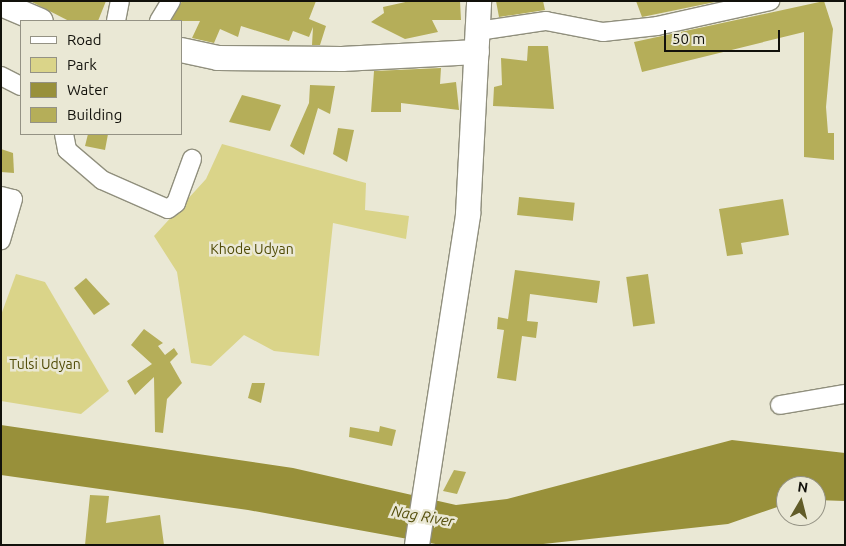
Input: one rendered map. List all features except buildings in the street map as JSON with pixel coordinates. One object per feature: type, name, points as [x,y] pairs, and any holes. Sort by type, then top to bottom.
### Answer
[{"type":"main road","points":[[417,545],[468,214],[479,1]]},
{"type":"main road","points":[[1,4],[39,20]]},
{"type":"main road","points":[[183,54],[218,58],[332,59],[477,41]]},
{"type":"street","points":[[116,20],[120,1]]},
{"type":"street","points":[[160,20],[170,1]]},
{"type":"street","points":[[477,41],[546,21],[603,32],[657,26],[770,1]]},
{"type":"street","points":[[1,76],[20,86]]},
{"type":"street","points":[[64,135],[67,150],[102,180],[168,209],[176,203],[192,159]]},
{"type":"street","points":[[1,196],[13,199],[1,240]]},
{"type":"street","points":[[780,405],[845,394]]},
{"type":"green space","name":"Khode Udyan","points":[[222,144],[366,183],[365,210],[409,216],[406,239],[333,223],[319,356],[274,351],[244,335],[211,366],[191,363],[177,272],[154,236],[206,179]]},
{"type":"green space","name":"Tulsi Udyan","points":[[16,274],[45,282],[109,391],[81,414],[1,401],[1,315]]},
{"type":"water","name":"Nag River","points":[[1,425],[293,468],[456,505],[507,499],[732,440],[845,453],[845,501],[826,500],[826,476],[776,476],[776,507],[728,524],[534,545],[441,545],[248,510],[1,475]]}]
